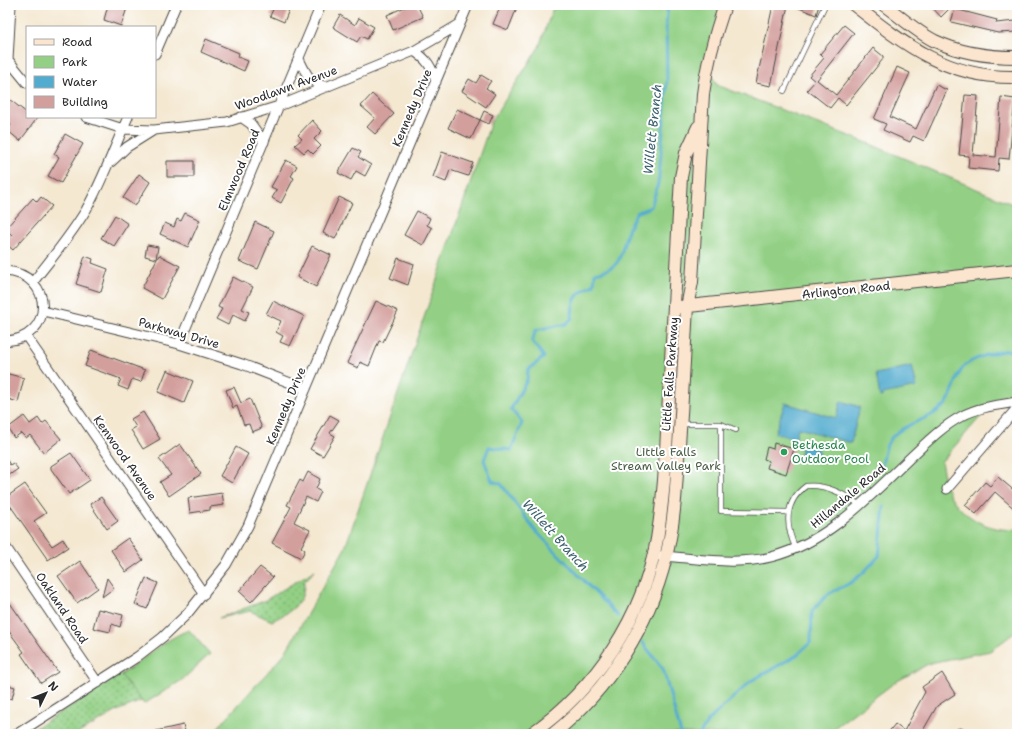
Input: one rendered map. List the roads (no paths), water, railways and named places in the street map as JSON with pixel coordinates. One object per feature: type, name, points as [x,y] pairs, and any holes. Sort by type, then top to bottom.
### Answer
[{"type":"main road","name":"Little Falls Parkway","points":[[553,734],[569,721],[592,698],[624,656],[652,603],[666,556],[674,513],[687,307],[692,282],[701,119],[707,67],[714,36],[725,5]]},
{"type":"main road","points":[[854,5],[903,42],[927,57],[969,71],[1005,77],[1017,77]]},
{"type":"main road","points":[[884,5],[923,34],[941,44],[968,52],[990,56],[1017,57]]},
{"type":"main road","name":"Little Falls Parkway","points":[[531,734],[562,709],[586,686],[606,659],[625,629],[638,601],[653,556],[663,486],[681,177],[686,153],[701,119]]},
{"type":"main road","name":"Arlington Road","points":[[674,307],[687,307],[1017,270]]},
{"type":"street","points":[[11,5],[6,58],[26,82]]},
{"type":"street","points":[[156,52],[176,5]]},
{"type":"street","name":"Elmwood Road","points":[[178,344],[321,5]]},
{"type":"street","name":"Kennedy Drive","points":[[17,734],[98,683],[137,657],[163,637],[187,614],[226,565],[248,526],[468,5]]},
{"type":"street","name":"Woodlawn Avenue","points":[[89,118],[123,129],[154,130],[227,122],[279,106],[414,51],[460,24]]},
{"type":"street","points":[[414,51],[424,57],[430,64],[436,82]]},
{"type":"street","points":[[299,60],[309,78],[315,83],[327,86]]},
{"type":"street","points":[[33,282],[68,237],[86,210],[108,165],[128,118]]},
{"type":"street","points":[[241,118],[251,124],[264,142]]},
{"type":"street","points":[[108,165],[127,147],[154,130]]},
{"type":"street","points":[[5,271],[25,275],[40,290],[43,300],[43,311],[40,321],[34,329],[26,336],[16,340],[5,341]]},
{"type":"street","name":"Parkway Drive","points":[[43,311],[178,344],[242,364],[306,389]]},
{"type":"street","name":"Kenwood Avenue","points":[[26,336],[204,594]]},
{"type":"street","name":"Hillandale Road","points":[[653,556],[742,562],[771,557],[796,549],[819,538],[860,505],[932,438],[962,416],[989,407],[1017,402]]},
{"type":"street","points":[[947,489],[1017,408]]},
{"type":"street","name":"Oakland Road","points":[[5,546],[98,683]]},
{"type":"lane","points":[[784,92],[825,5]]},
{"type":"lane","points":[[680,424],[721,424],[736,430]]},
{"type":"lane","points":[[721,424],[721,511],[787,512]]},
{"type":"lane","points":[[796,549],[788,529],[787,512],[800,491],[806,486],[829,488],[847,496],[860,505]]},
{"type":"water","points":[[912,366],[917,387],[883,394],[883,396],[880,397],[876,374]]},
{"type":"water","points":[[841,401],[860,407],[851,443],[798,428],[795,439],[775,433],[785,403],[836,418]]},
{"type":"water","points":[[802,445],[819,450],[816,462],[799,458]]},
{"type":"waterway","name":"Willett Branch","points":[[618,616],[534,529],[501,484],[492,481],[484,460],[489,447],[511,450],[522,423],[511,409],[527,380],[528,370],[544,357],[532,341],[536,330],[566,324],[572,318],[574,301],[583,290],[594,285],[595,273],[611,268],[619,260],[628,230],[636,213],[651,207],[658,184],[660,166],[667,81],[666,24],[668,5]]},
{"type":"waterway","points":[[882,465],[888,443],[895,435],[909,425],[940,410],[946,404],[963,367],[978,358],[1004,351],[1017,350]]},
{"type":"waterway","points":[[700,734],[708,721],[751,681],[797,655],[811,642],[812,611],[827,595],[852,582],[879,556],[884,506]]},
{"type":"waterway","name":"Willett Branch","points":[[642,642],[663,669],[681,734]]},
{"type":"place","name":"Bethesda Outdoor Pool","points":[[784,452]]},
{"type":"park label","name":"Little Falls Stream Valley Park","points":[[666,459]]}]
